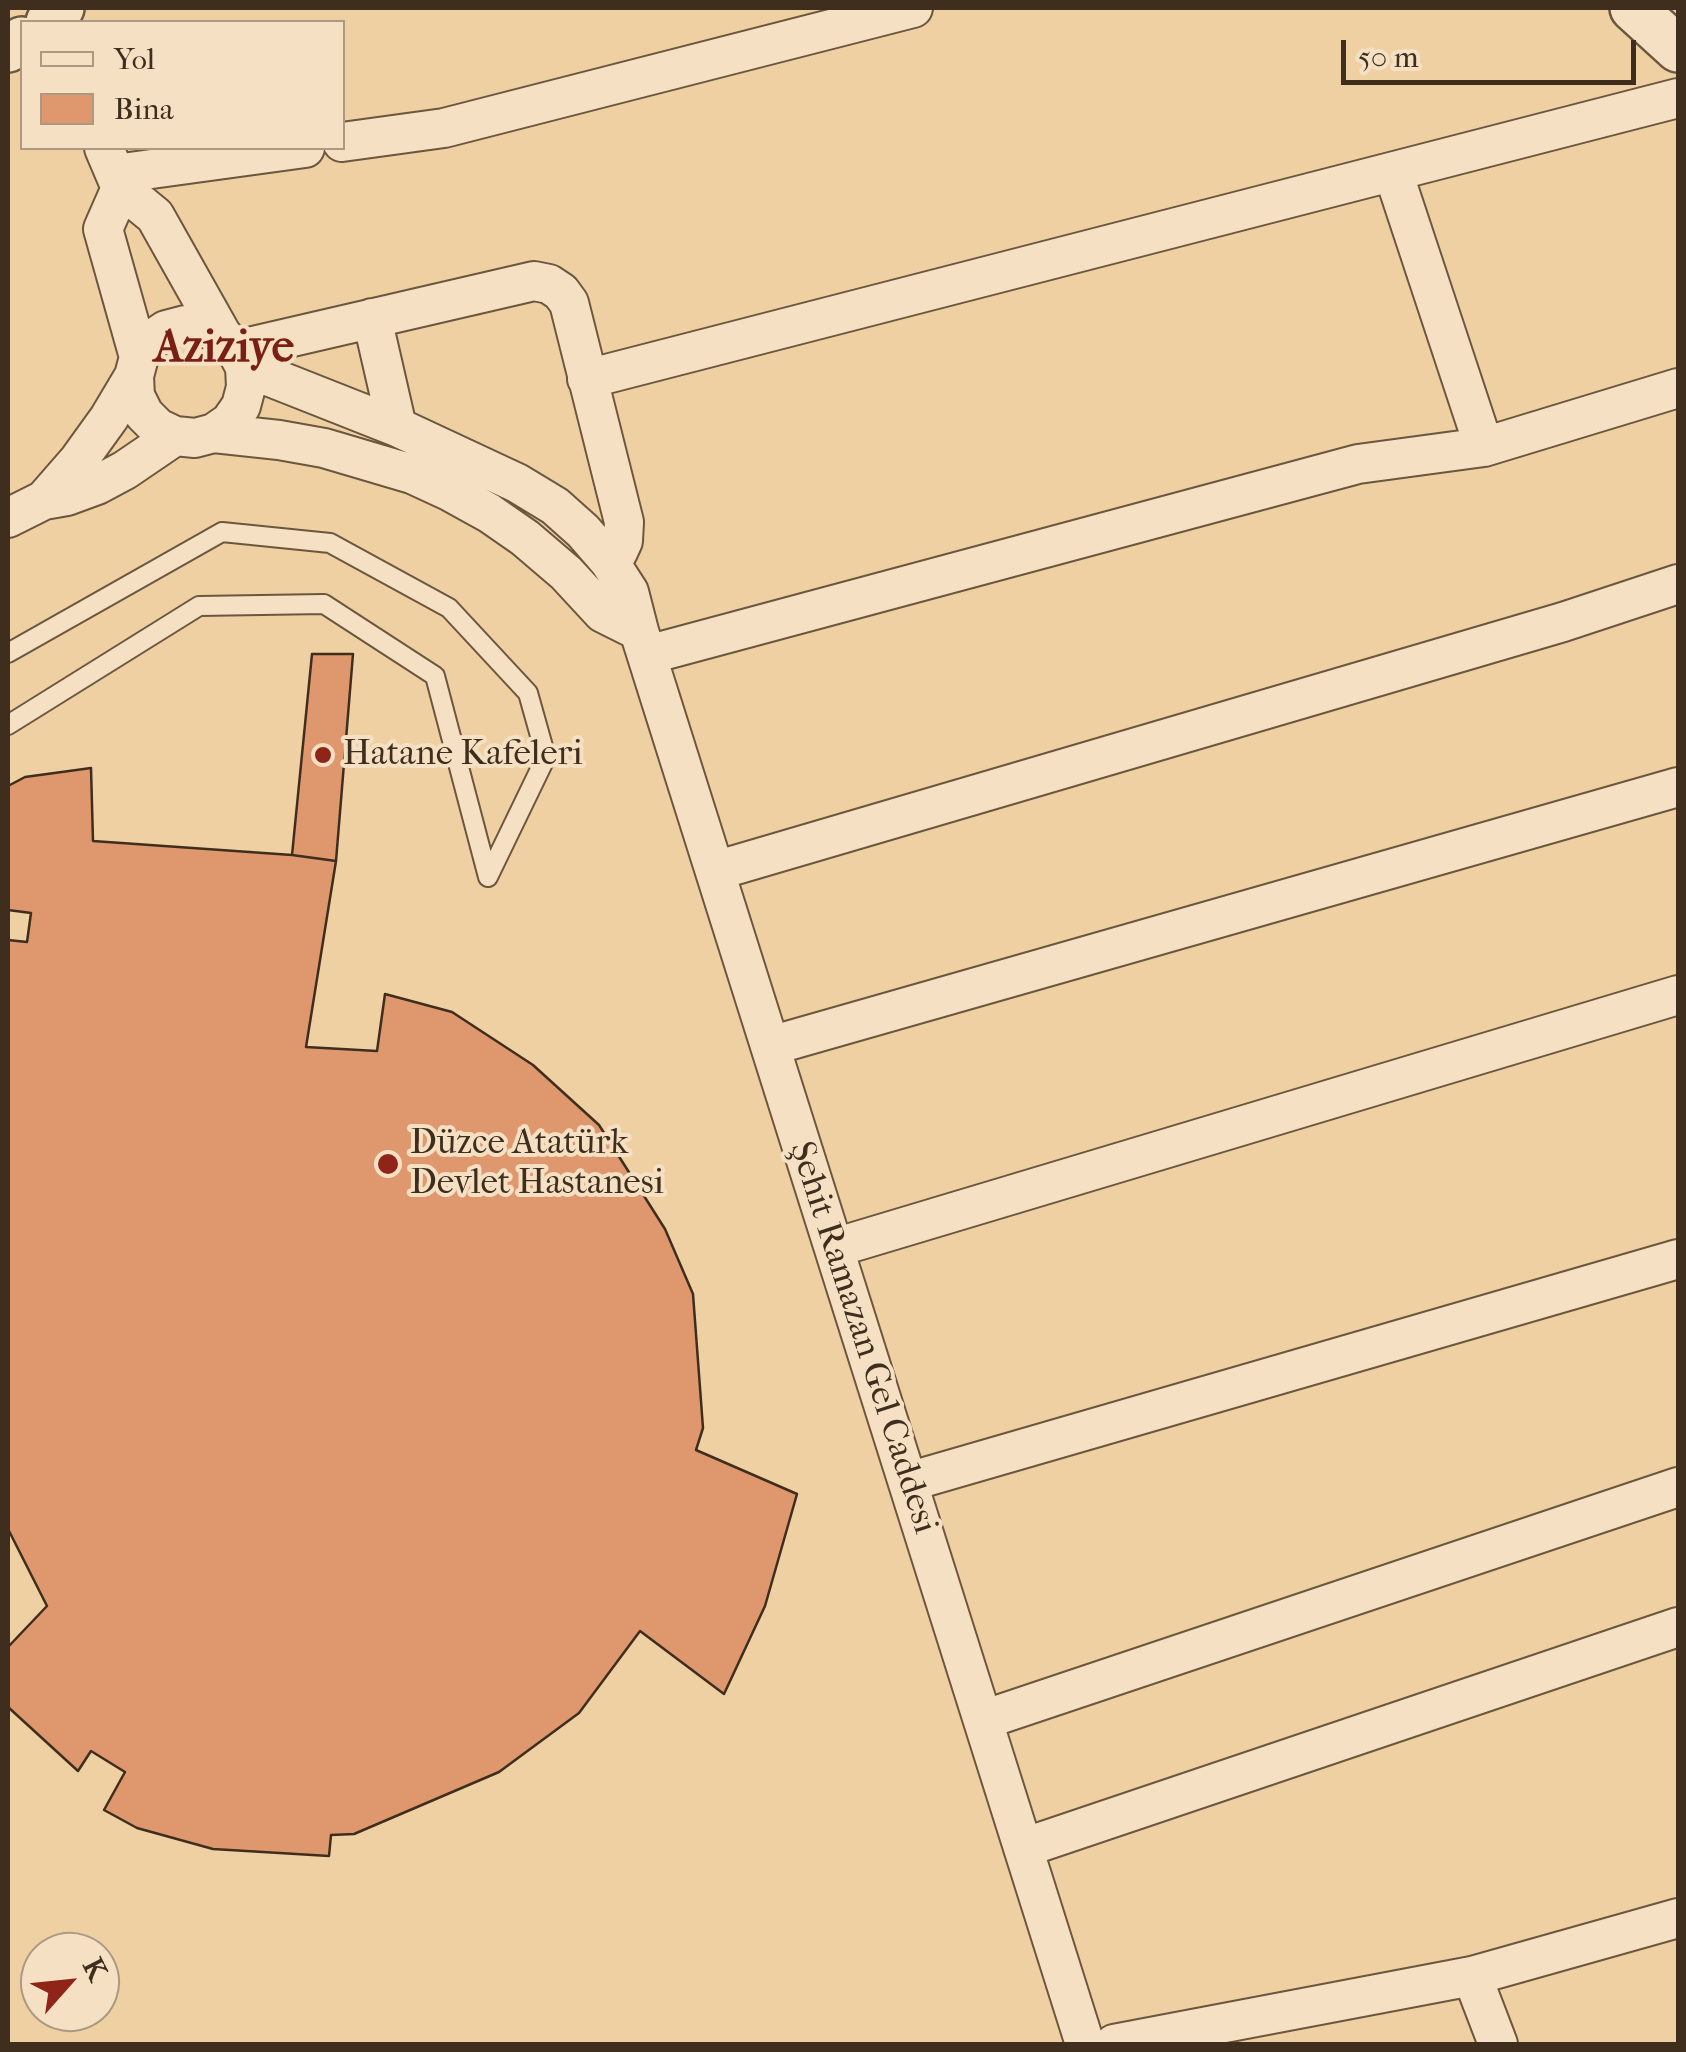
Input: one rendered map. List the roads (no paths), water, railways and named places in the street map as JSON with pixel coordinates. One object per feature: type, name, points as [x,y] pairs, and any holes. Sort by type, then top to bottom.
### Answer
[{"type":"street","points":[[345,142],[444,128],[913,8]]},
{"type":"street","points":[[1633,8],[1678,49]]},
{"type":"street","points":[[587,379],[1678,98]]},
{"type":"street","points":[[113,170],[288,150]]},
{"type":"street","points":[[113,170],[155,216],[234,351],[246,387],[241,406],[230,422],[214,433],[195,438],[175,436],[158,428],[144,414],[136,396],[136,367],[103,229],[113,170]]},
{"type":"street","points":[[1392,172],[1484,447]]},
{"type":"street","points":[[234,351],[534,281],[549,284],[569,304],[624,522],[623,541],[609,561]]},
{"type":"street","points":[[372,318],[398,427]]},
{"type":"street","points":[[44,500],[109,418],[150,341],[166,330],[205,327],[234,351]]},
{"type":"street","name":"Şehit Ramazan Gel Caddesi","points":[[234,351],[516,484],[554,506],[583,530],[628,592],[1086,2044]]},
{"type":"street","points":[[214,433],[324,448],[412,474],[451,492],[524,538],[603,613],[643,643],[1358,464],[1484,447],[1678,388]]},
{"type":"street","points":[[8,518],[44,500],[97,485],[175,436]]},
{"type":"street","points":[[714,871],[1563,622],[1678,584]]},
{"type":"street","points":[[770,1046],[1678,789]]},
{"type":"street","points":[[834,1248],[1678,995]]},
{"type":"street","points":[[908,1482],[1678,1259]]},
{"type":"street","points":[[983,1720],[1678,1487]]},
{"type":"street","points":[[1023,1848],[1678,1627]]},
{"type":"street","points":[[1114,2044],[1472,1976],[1678,1918]]},
{"type":"street","points":[[1472,1976],[1498,2044]]},
{"type":"lane","points":[[8,653],[222,532],[330,543],[449,608],[528,693],[546,757],[488,878],[435,676],[324,604],[198,606],[8,725]]},
{"type":"place","name":"Hatane Kafeleri","points":[[323,755]]},
{"type":"place","name":"Düzce Atatürk Devlet Hastanesi","points":[[388,1164]]},
{"type":"district","name":"Aziziye","points":[[224,350]]}]
